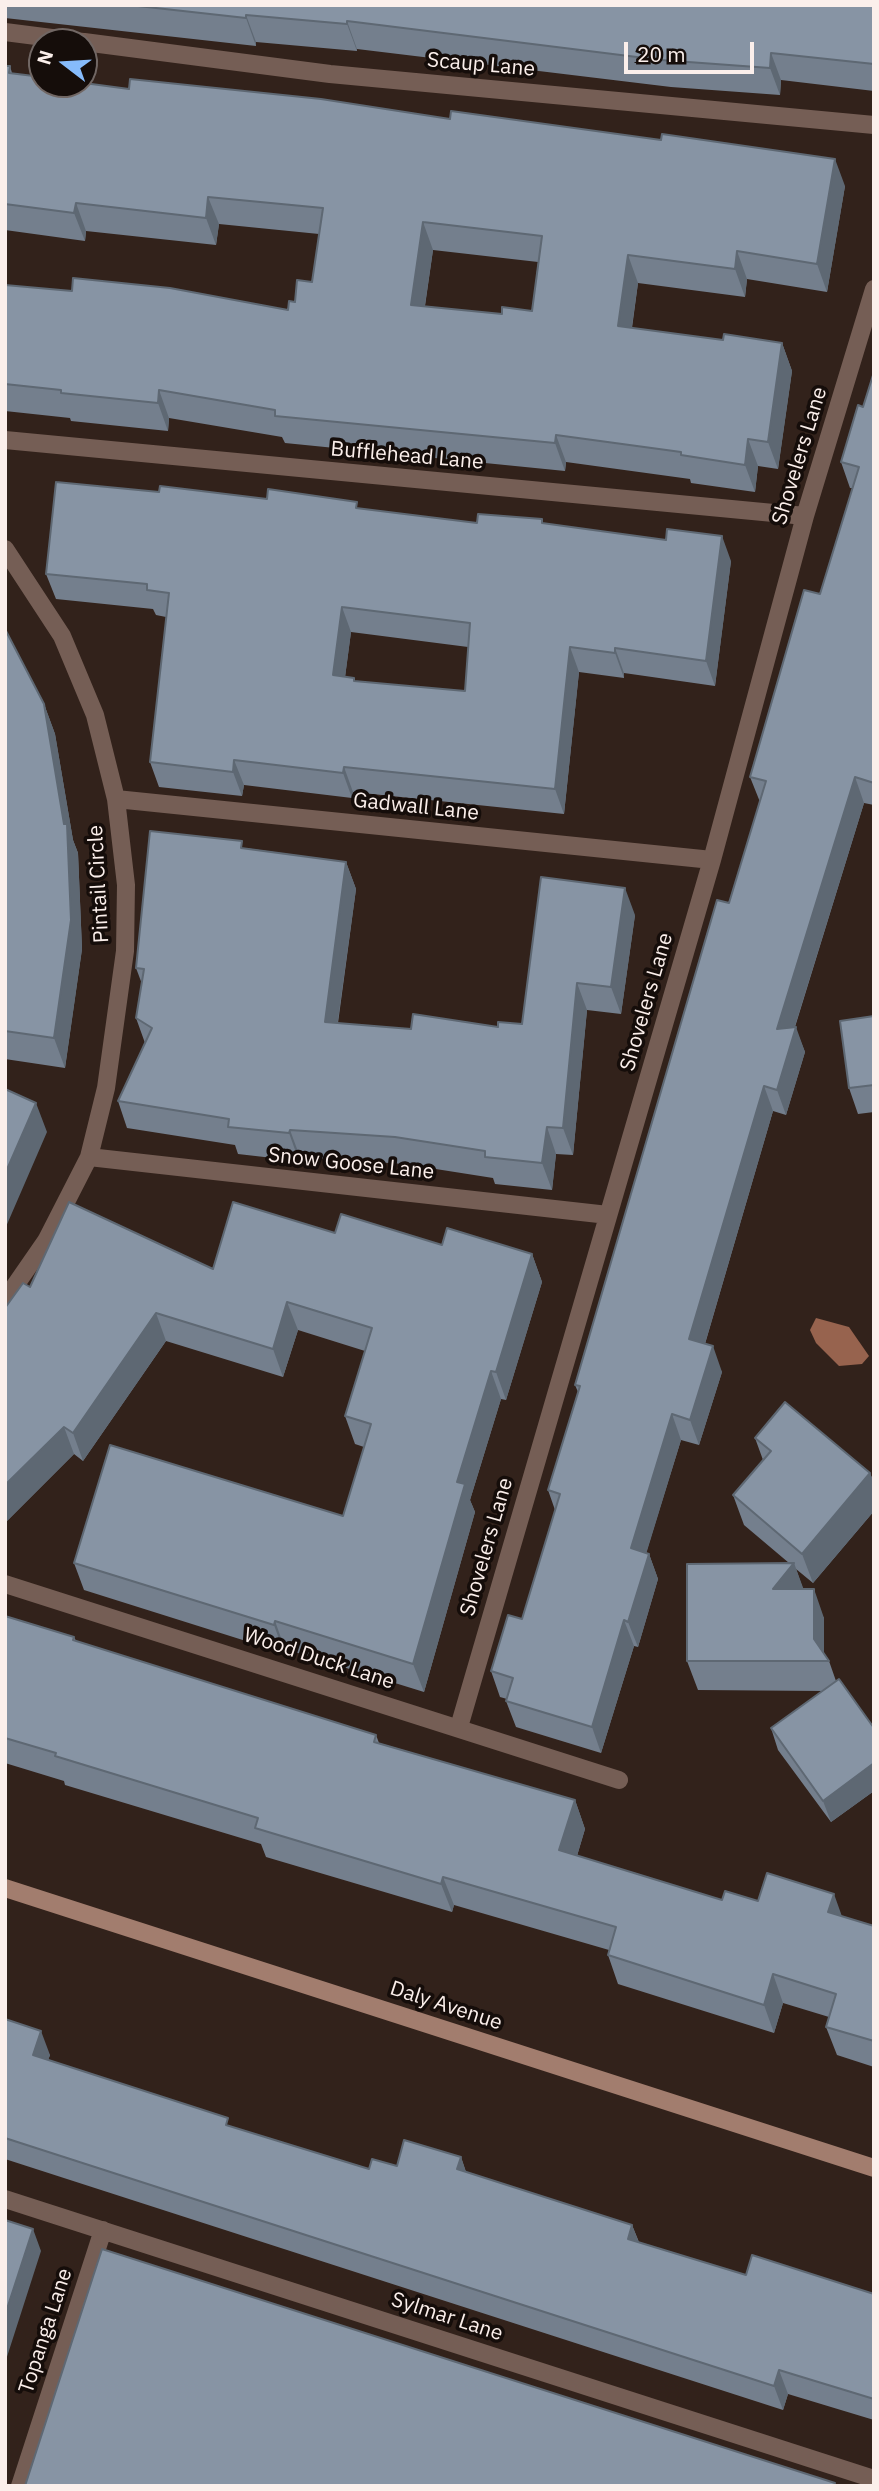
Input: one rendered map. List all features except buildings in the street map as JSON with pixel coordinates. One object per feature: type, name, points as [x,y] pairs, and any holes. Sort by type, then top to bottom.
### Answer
[{"type":"street","name":"Scaup Lane","points":[[5,32],[28,35]]},
{"type":"street","name":"Scaup Lane","points":[[98,44],[330,74],[874,125]]},
{"type":"street","name":"Shovelers Lane","points":[[458,1727],[712,860],[805,516],[874,289]]},
{"type":"street","name":"Bufflehead Lane","points":[[5,440],[805,516]]},
{"type":"street","name":"Pintail Circle","points":[[5,549],[62,636],[95,715],[116,799],[126,884],[125,951],[106,1088],[89,1157],[46,1241],[5,1300]]},
{"type":"street","name":"Gadwall Lane","points":[[116,799],[712,860]]},
{"type":"street","name":"Snow Goose Lane","points":[[89,1157],[608,1215]]},
{"type":"street","name":"Wood Duck Lane","points":[[5,1584],[619,1780]]},
{"type":"street","name":"Daly Avenue","points":[[5,1888],[874,2168]]},
{"type":"street","name":"Sylmar Lane","points":[[5,2199],[874,2479]]},
{"type":"street","name":"Topanga Lane","points":[[20,2486],[103,2230]]},
{"type":"shaded area","points":[[816,1318],[849,1327],[869,1356],[862,1364],[839,1366],[816,1343],[810,1330]]}]
